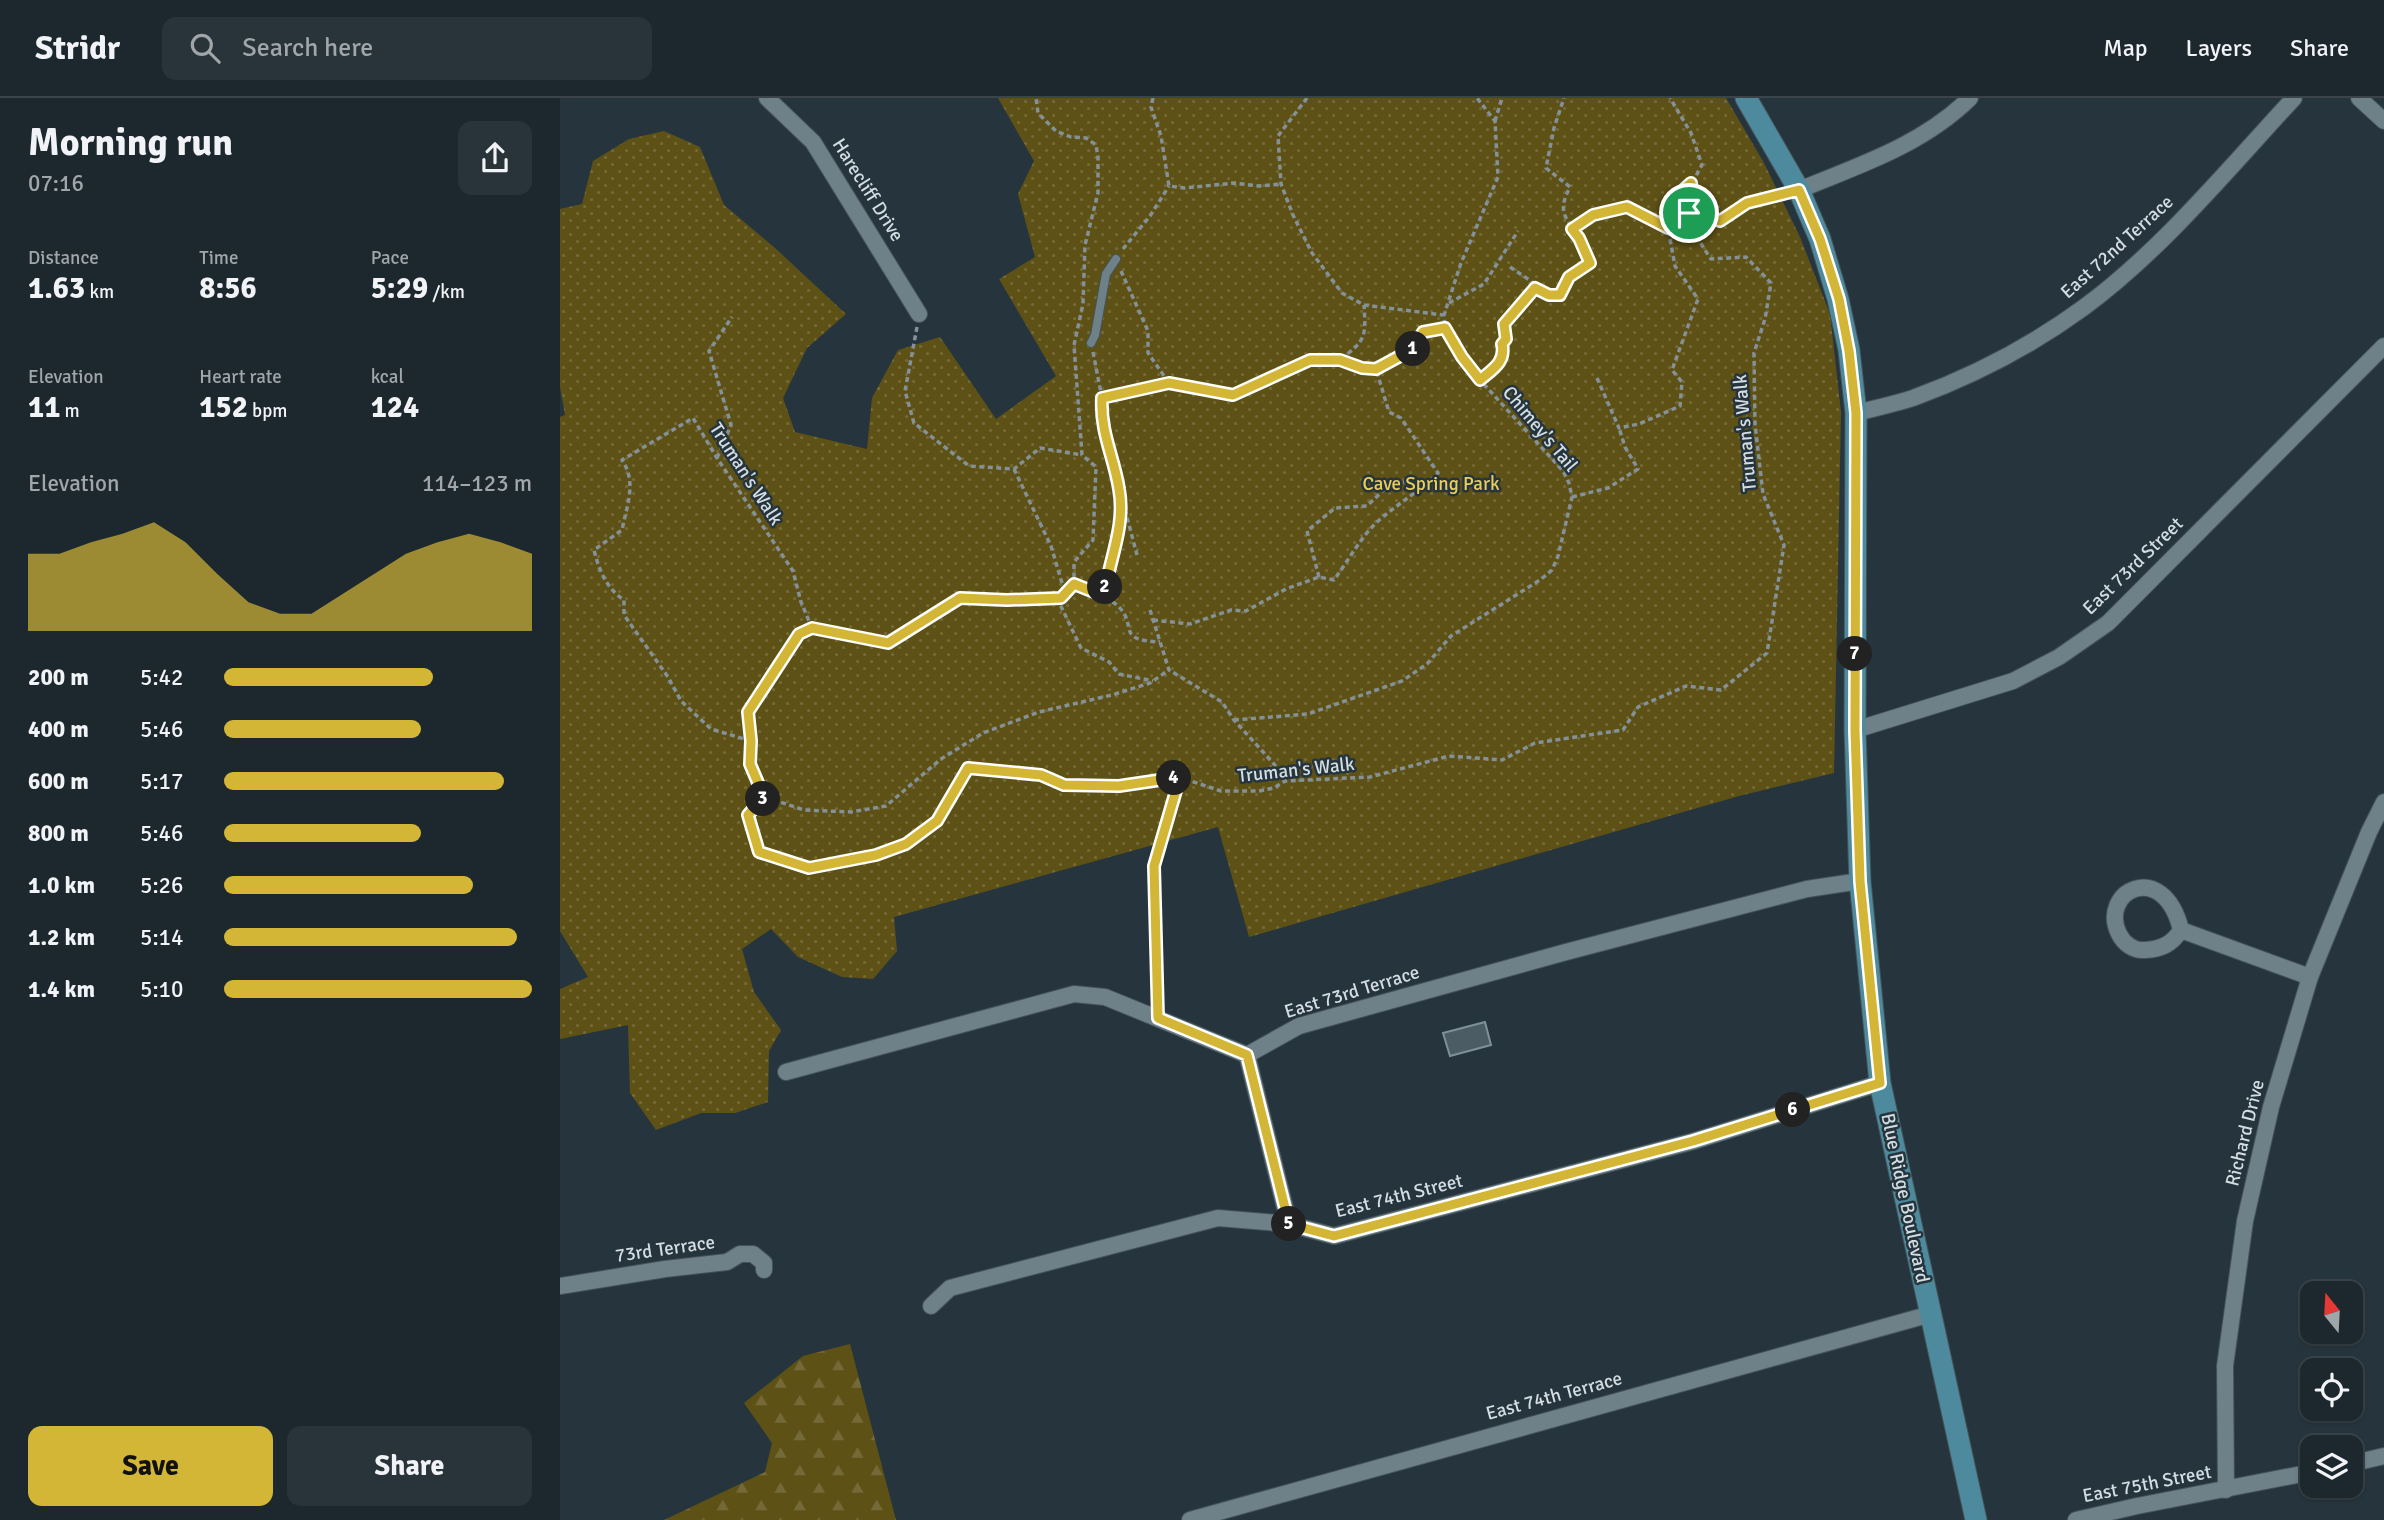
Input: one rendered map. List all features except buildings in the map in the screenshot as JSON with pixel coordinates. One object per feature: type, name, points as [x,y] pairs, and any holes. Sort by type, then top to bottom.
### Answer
[{"type":"main road","name":"Blue Ridge Boulevard","points":[[1746,98],[1799,190],[1820,239],[1839,299],[1849,351],[1856,413],[1855,730],[1860,881],[1880,1083],[1976,1520]]},
{"type":"street","name":"Harecliff Drive","points":[[767,98],[813,142],[919,314]]},
{"type":"street","points":[[1799,190],[1899,150],[1955,112],[1970,98]]},
{"type":"street","name":"East 72nd Terrace","points":[[1856,413],[1911,398],[1975,372],[2026,346],[2083,308],[2162,241],[2294,98]]},
{"type":"street","points":[[2359,98],[2384,121]]},
{"type":"street","name":"East 73rd Street","points":[[1855,730],[2013,681],[2059,657],[2108,623],[2384,346]]},
{"type":"street","name":"Richard Drive","points":[[2226,1490],[2225,1366],[2245,1221],[2271,1107],[2311,977],[2369,832],[2384,802]]},
{"type":"street","name":"East 73rd Terrace","points":[[1247,1055],[1299,1026],[1807,889],[1860,881]]},
{"type":"street","points":[[2139,888],[2151,888],[2166,897],[2177,912],[2182,930],[2175,939],[2160,949],[2138,950],[2122,942],[2114,925],[2114,909],[2123,897],[2139,888]]},
{"type":"street","points":[[2182,930],[2311,977]]},
{"type":"street","points":[[786,1072],[1074,994],[1105,997],[1247,1055],[1289,1224]]},
{"type":"street","name":"East 74th Street","points":[[931,1306],[950,1289],[1218,1218],[1289,1224],[1334,1236],[1693,1141],[1880,1083]]},
{"type":"street","name":"73rd Terrace","points":[[560,1286],[727,1262],[740,1254],[753,1254],[764,1263],[764,1270]]},
{"type":"street","name":"East 74th Terrace","points":[[1190,1520],[1931,1314]]},
{"type":"street","points":[[2363,1461],[2384,1456]]},
{"type":"street","points":[[2226,1490],[2300,1475]]},
{"type":"street","name":"East 75th Street","points":[[2076,1520],[2226,1490]]},
{"type":"lane","points":[[1091,343],[1106,274],[1116,259]]},
{"type":"path","points":[[1036,98],[1038,113],[1056,131],[1071,137],[1086,138],[1096,145],[1098,193],[1085,246],[1083,302],[1074,345],[1082,455]]},
{"type":"path","points":[[1153,98],[1151,107],[1161,136],[1169,186],[1150,216],[1116,259],[1148,331],[1148,353],[1169,383]]},
{"type":"path","points":[[1307,98],[1278,136],[1281,184],[1312,253],[1342,293],[1364,305],[1444,315]]},
{"type":"path","points":[[1477,98],[1495,121]]},
{"type":"path","points":[[1495,121],[1502,98]]},
{"type":"path","points":[[1510,267],[1531,281],[1535,288],[1549,295],[1560,295],[1569,277],[1590,263],[1579,238],[1565,221],[1562,201],[1570,187],[1546,168],[1554,128],[1564,98]]},
{"type":"path","name":"Truman's Walk","points":[[764,797],[748,815],[759,852],[809,868],[876,855],[906,844],[937,821],[968,768],[1041,775],[1064,785],[1119,786],[1180,777],[1221,791],[1259,791],[1274,788],[1285,781],[1370,777],[1449,756],[1502,760],[1535,743],[1623,730],[1638,707],[1686,686],[1721,690],[1767,653],[1784,545],[1763,494],[1755,424],[1754,353],[1765,319],[1771,283],[1746,257],[1712,259],[1696,238],[1689,213],[1691,183],[1702,165],[1690,132],[1670,98]]},
{"type":"path","name":"Chimey's Tail","points":[[1234,720],[1308,714],[1402,681],[1427,664],[1451,636],[1540,580],[1552,570],[1559,555],[1572,497],[1563,471],[1480,380],[1445,328],[1444,315],[1461,264],[1499,177],[1495,121]]},
{"type":"path","points":[[1169,186],[1185,188],[1234,183],[1259,186],[1281,184]]},
{"type":"path","points":[[1619,428],[1639,424],[1680,406],[1682,382],[1672,370],[1698,299],[1675,266],[1666,217],[1674,197],[1691,183]]},
{"type":"path","points":[[1689,213],[1720,221],[1747,203],[1799,190]]},
{"type":"path","points":[[1572,229],[1593,215],[1627,207],[1668,228]]},
{"type":"path","points":[[1448,304],[1485,284],[1518,231]]},
{"type":"path","points":[[1480,380],[1502,360],[1502,344],[1506,339],[1504,324],[1535,288]]},
{"type":"path","points":[[1083,302],[1102,398],[1101,419],[1137,555]]},
{"type":"path","points":[[1340,360],[1359,345],[1365,328],[1364,305]]},
{"type":"path","points":[[919,314],[905,391],[914,423],[969,466],[1014,469],[1041,448],[1082,455],[1096,467],[1093,540],[1074,562],[1074,584],[1057,598],[960,598],[888,643],[812,628],[799,634],[748,712],[750,764],[764,797],[804,810],[851,813],[886,806],[942,759],[983,733],[1039,712],[1112,695],[1153,681],[1168,670]]},
{"type":"path","points":[[717,458],[732,425],[709,351],[732,317]]},
{"type":"path","points":[[1102,398],[1169,383],[1233,395],[1310,360],[1340,360],[1362,368],[1376,369],[1413,349],[1423,332],[1445,328]]},
{"type":"path","points":[[1153,620],[1190,624],[1231,610],[1245,611],[1286,589],[1319,577],[1334,580],[1375,524],[1404,500],[1420,492],[1438,473],[1401,418],[1389,412],[1376,369]]},
{"type":"path","points":[[1572,497],[1608,488],[1638,469],[1625,447],[1597,378]]},
{"type":"path","name":"Truman's Walk","points":[[751,741],[711,729],[681,701],[668,677],[624,615],[624,600],[612,592],[599,568],[594,550],[622,530],[631,486],[629,471],[622,460],[693,418],[793,571],[801,602],[812,628]]},
{"type":"path","points":[[1014,469],[1051,546],[1065,594]]},
{"type":"path","points":[[1319,577],[1307,531],[1335,508],[1367,506],[1392,482],[1429,482]]},
{"type":"path","points":[[1104,596],[1108,569],[1119,534],[1120,491]]},
{"type":"path","points":[[1074,584],[1104,596],[1121,608],[1130,634],[1141,641],[1160,642]]},
{"type":"path","points":[[1057,598],[1081,648],[1109,662],[1119,674],[1153,681]]},
{"type":"path","points":[[1150,610],[1168,670],[1222,702],[1285,781]]},
{"type":"path","points":[[1158,1018],[1154,866],[1180,777]]},
{"type":"green space","name":"Cave Spring Park","points":[[998,98],[1726,98],[1764,163],[1800,237],[1830,314],[1841,412],[1834,773],[1739,796],[1249,937],[1218,827],[894,917],[897,951],[873,979],[842,977],[798,957],[771,929],[742,949],[754,992],[781,1030],[769,1051],[768,1102],[735,1113],[701,1113],[656,1130],[630,1093],[628,1025],[560,1039],[560,989],[588,977],[560,931],[560,417],[565,415],[560,387],[560,209],[582,204],[593,161],[629,139],[664,131],[700,147],[724,205],[846,314],[807,348],[783,398],[795,432],[867,449],[872,398],[898,350],[940,337],[996,419],[1056,376],[999,279],[1035,257],[1018,194],[1034,161]]},
{"type":"green space","points":[[850,1344],[896,1520],[664,1520],[765,1472],[772,1443],[744,1403],[803,1356]]},
{"type":"route","points":[[1691,183],[1689,213],[1720,221],[1747,203],[1799,190],[1820,239],[1839,299],[1849,351],[1856,413],[1855,730],[1860,881],[1880,1083],[1693,1141],[1334,1236],[1289,1224],[1247,1055],[1158,1018],[1154,866],[1180,777],[1119,786],[1064,785],[1041,775],[968,768],[937,821],[906,844],[876,855],[809,868],[759,852],[748,815],[764,797],[750,764],[748,712],[799,634],[812,628],[888,643],[960,598],[1061,598],[1074,584],[1104,596],[1108,569],[1119,534],[1120,491],[1101,419],[1102,398],[1169,383],[1233,395],[1310,360],[1340,360],[1362,368],[1376,369],[1413,349],[1423,332],[1445,328],[1480,380],[1502,360],[1502,344],[1506,339],[1504,324],[1535,288],[1549,295],[1560,295],[1569,277],[1590,263],[1572,229],[1593,215],[1627,207],[1668,228],[1666,217],[1674,197],[1691,183]]}]
